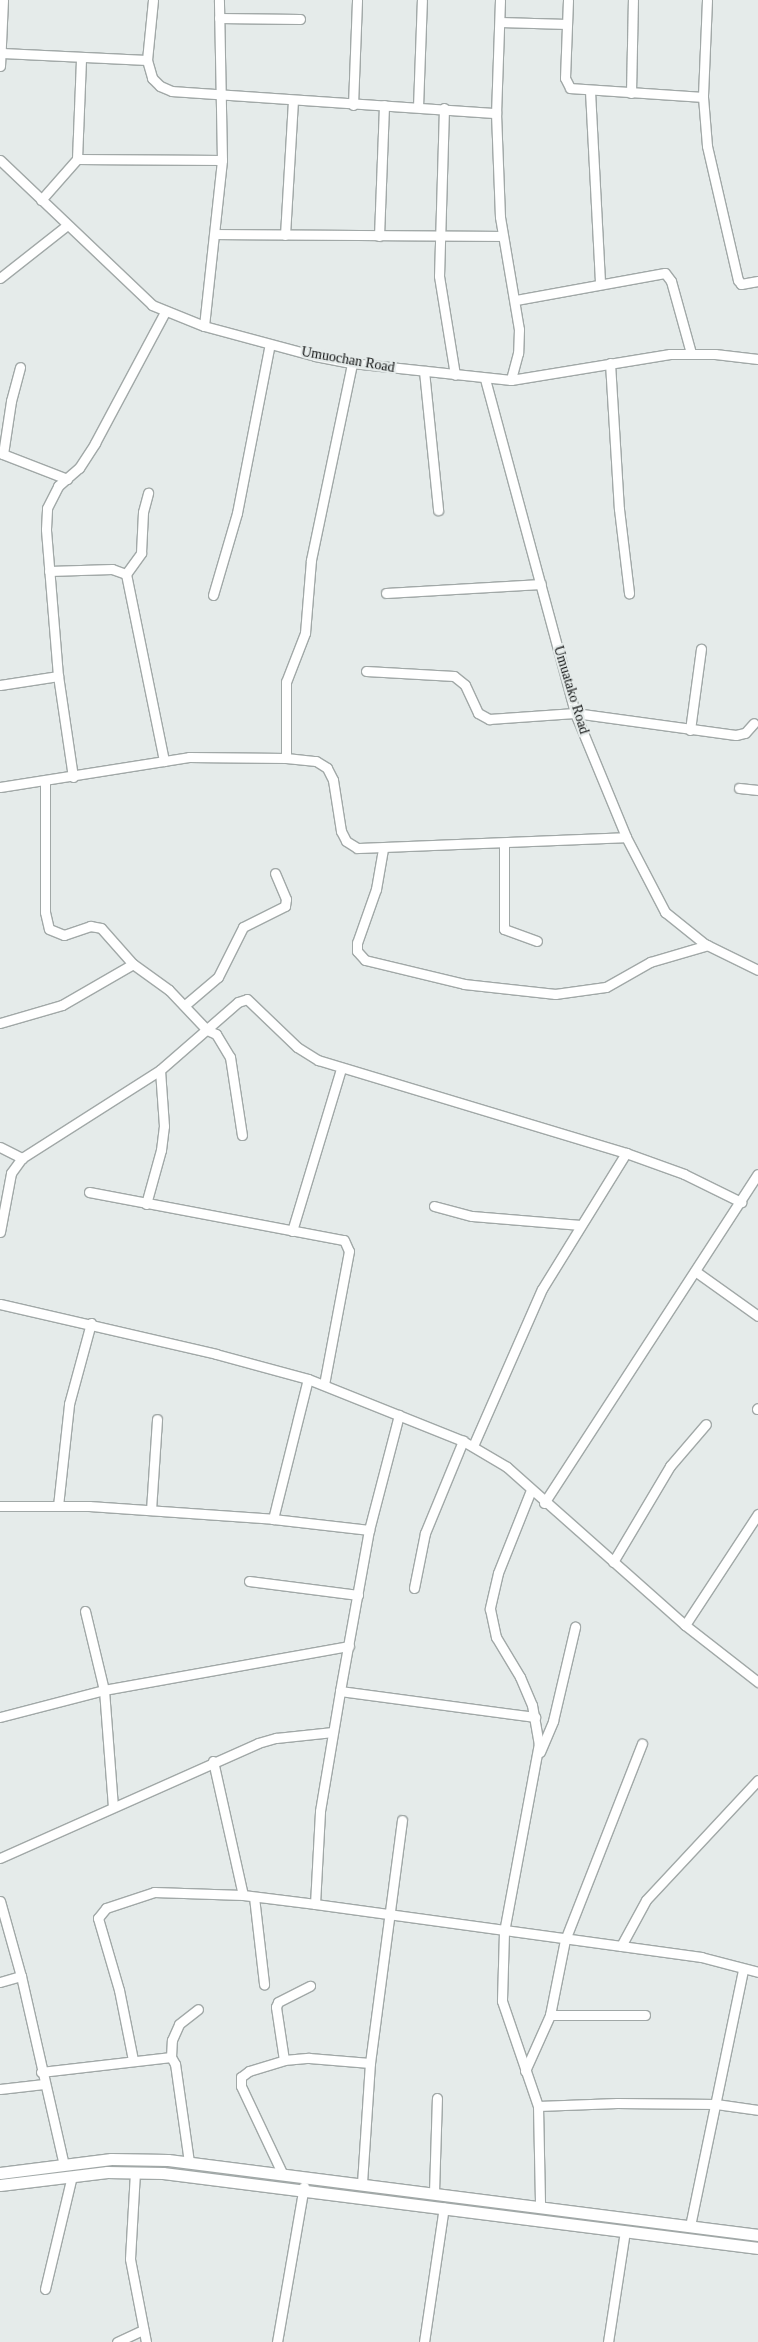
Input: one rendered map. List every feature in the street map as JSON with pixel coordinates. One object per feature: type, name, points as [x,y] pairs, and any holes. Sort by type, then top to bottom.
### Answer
[{"type":"main road","points":[[0,2173],[111,2159],[189,2162],[305,2178],[362,2183],[540,2205],[758,2235]]},
{"type":"main road","points":[[0,2185],[72,2176],[135,2172],[444,2207],[758,2248]]},
{"type":"street","points":[[0,66],[3,0]]},
{"type":"street","points":[[153,0],[147,60],[152,78],[160,86],[172,91],[353,105],[444,108],[496,113]]},
{"type":"street","points":[[204,326],[222,160],[219,0]]},
{"type":"street","points":[[353,105],[357,0]]},
{"type":"street","points":[[418,107],[422,0]]},
{"type":"street","points":[[500,0],[496,113],[502,236],[516,300],[518,353],[511,380]]},
{"type":"street","points":[[568,0],[566,84],[570,88],[590,91],[703,97]]},
{"type":"street","points":[[631,93],[633,0]]},
{"type":"street","points":[[707,0],[703,97],[707,146],[738,280],[741,284],[758,281]]},
{"type":"street","points":[[219,18],[300,19]]},
{"type":"street","points":[[500,22],[567,24]]},
{"type":"street","points":[[2,53],[81,59],[147,60]]},
{"type":"street","points":[[41,200],[77,159],[81,59]]},
{"type":"street","points":[[590,91],[600,283]]},
{"type":"street","points":[[285,235],[293,100]]},
{"type":"street","points":[[379,236],[384,105]]},
{"type":"street","points":[[444,108],[439,276],[455,375]]},
{"type":"street","points":[[77,159],[222,160]]},
{"type":"street","name":"Umuochan Road","points":[[0,160],[138,295],[164,312],[204,326],[270,344],[352,363],[486,379],[511,380],[537,378],[610,363],[691,352],[758,359]]},
{"type":"street","points":[[0,278],[66,226]]},
{"type":"street","points":[[215,234],[502,236]]},
{"type":"street","points":[[516,300],[600,283],[664,273],[669,276],[691,352]]},
{"type":"street","points":[[73,778],[58,676],[49,571],[47,508],[58,486],[80,468],[96,444],[164,312]]},
{"type":"street","points":[[213,596],[237,513],[270,344]]},
{"type":"street","points":[[286,758],[286,682],[305,632],[311,560],[352,363]]},
{"type":"street","points":[[610,363],[618,502],[629,594]]},
{"type":"street","points":[[20,367],[11,401],[2,453],[67,479]]},
{"type":"street","points":[[424,371],[438,510]]},
{"type":"street","name":"Umuatako Road","points":[[486,379],[575,713],[626,837],[665,912],[679,926],[708,945],[758,970]]},
{"type":"street","points":[[148,493],[143,512],[141,553],[126,574],[164,761]]},
{"type":"street","points":[[49,571],[112,569],[126,574]]},
{"type":"street","points":[[386,593],[541,584]]},
{"type":"street","points":[[690,730],[701,649]]},
{"type":"street","points":[[366,670],[454,676],[464,685],[478,713],[489,719],[575,713],[736,735],[745,733],[754,722]]},
{"type":"street","points":[[0,685],[58,676]]},
{"type":"street","points":[[0,787],[73,778],[164,761],[214,756],[286,758],[316,761],[327,768],[333,780],[341,831],[346,841],[357,848],[383,849],[626,837]]},
{"type":"street","points":[[45,781],[45,912],[49,929],[64,935],[90,926],[101,928],[133,964],[185,1005],[207,1030],[216,1034],[230,1057],[242,1134]]},
{"type":"street","points":[[739,788],[758,790]]},
{"type":"street","points":[[504,843],[504,929],[537,941]]},
{"type":"street","points":[[383,849],[376,889],[357,943],[357,951],[366,960],[464,984],[556,994],[606,987],[650,962],[708,945]]},
{"type":"street","points":[[185,1005],[218,976],[243,927],[285,906],[286,899],[275,873]]},
{"type":"street","points":[[0,1023],[62,1005],[133,964]]},
{"type":"street","points":[[0,1232],[11,1173],[22,1158],[160,1070],[238,1002],[247,999],[306,1055],[341,1069],[626,1153],[684,1174],[740,1202]]},
{"type":"street","points":[[292,1231],[341,1069]]},
{"type":"street","points":[[146,1204],[161,1150],[164,1126],[160,1070]]},
{"type":"street","points":[[0,1147],[22,1158]]},
{"type":"street","points":[[473,1446],[542,1288],[626,1153]]},
{"type":"street","points":[[544,1503],[758,1174]]},
{"type":"street","points":[[89,1192],[292,1231],[340,1237],[349,1250],[324,1385]]},
{"type":"street","points":[[434,1206],[472,1216],[581,1225]]},
{"type":"street","points":[[695,1271],[758,1316]]},
{"type":"street","points":[[0,1304],[91,1323],[308,1379],[463,1440],[507,1467],[544,1503],[685,1625],[758,1682]]},
{"type":"street","points":[[58,1506],[69,1404],[91,1323]]},
{"type":"street","points":[[273,1519],[308,1379]]},
{"type":"street","points":[[315,1904],[318,1828],[340,1691],[369,1530],[399,1415]]},
{"type":"street","points":[[151,1510],[158,1419]]},
{"type":"street","points":[[613,1562],[670,1466],[706,1424]]},
{"type":"street","points":[[414,1588],[425,1534],[463,1440]]},
{"type":"street","points":[[531,1490],[498,1572],[490,1609],[496,1637],[520,1677],[535,1717],[539,1743],[504,1932],[502,2000],[538,2106],[540,2205]]},
{"type":"street","points":[[0,1506],[58,1506],[151,1510],[273,1519],[369,1530]]},
{"type":"street","points":[[685,1625],[758,1514]]},
{"type":"street","points":[[249,1581],[358,1595]]},
{"type":"street","points":[[85,1611],[104,1690],[114,1807]]},
{"type":"street","points":[[537,1760],[553,1721],[575,1627]]},
{"type":"street","points":[[0,1717],[104,1690],[349,1646]]},
{"type":"street","points":[[340,1691],[535,1717]]},
{"type":"street","points":[[0,1858],[213,1761],[276,1738],[333,1732]]},
{"type":"street","points":[[525,2071],[550,2015],[565,1940],[642,1744]]},
{"type":"street","points":[[213,1761],[243,1896]]},
{"type":"street","points":[[621,1946],[646,1900],[758,1780]]},
{"type":"street","points":[[362,2183],[370,2063],[402,1820]]},
{"type":"street","points":[[133,2060],[119,1990],[99,1925],[101,1913],[140,1894],[154,1892],[254,1897],[391,1914],[504,1932],[717,1960],[743,1970],[758,1972]]},
{"type":"street","points":[[254,1897],[264,1984]]},
{"type":"street","points":[[0,1901],[21,1976],[41,2072],[64,2165]]},
{"type":"street","points":[[690,2226],[743,1970]]},
{"type":"street","points":[[0,1982],[21,1976]]},
{"type":"street","points":[[284,2060],[276,2007],[278,2002],[310,1986]]},
{"type":"street","points":[[189,2162],[176,2064],[171,2057],[174,2031],[198,2009]]},
{"type":"street","points":[[550,2015],[645,2015]]},
{"type":"street","points":[[41,2072],[171,2057]]},
{"type":"street","points":[[283,2175],[239,2081],[249,2071],[284,2060],[310,2058],[370,2063]]},
{"type":"street","points":[[0,2089],[44,2084]]},
{"type":"street","points":[[434,2192],[437,2098]]},
{"type":"street","points":[[538,2106],[617,2103],[716,2104],[758,2110]]},
{"type":"street","points":[[135,2172],[130,2259],[146,2342]]},
{"type":"street","points":[[45,2289],[72,2176]]},
{"type":"street","points":[[277,2342],[305,2178]]},
{"type":"street","points":[[424,2342],[444,2207]]},
{"type":"street","points":[[608,2342],[625,2231]]},
{"type":"street","points":[[117,2342],[143,2330]]}]
